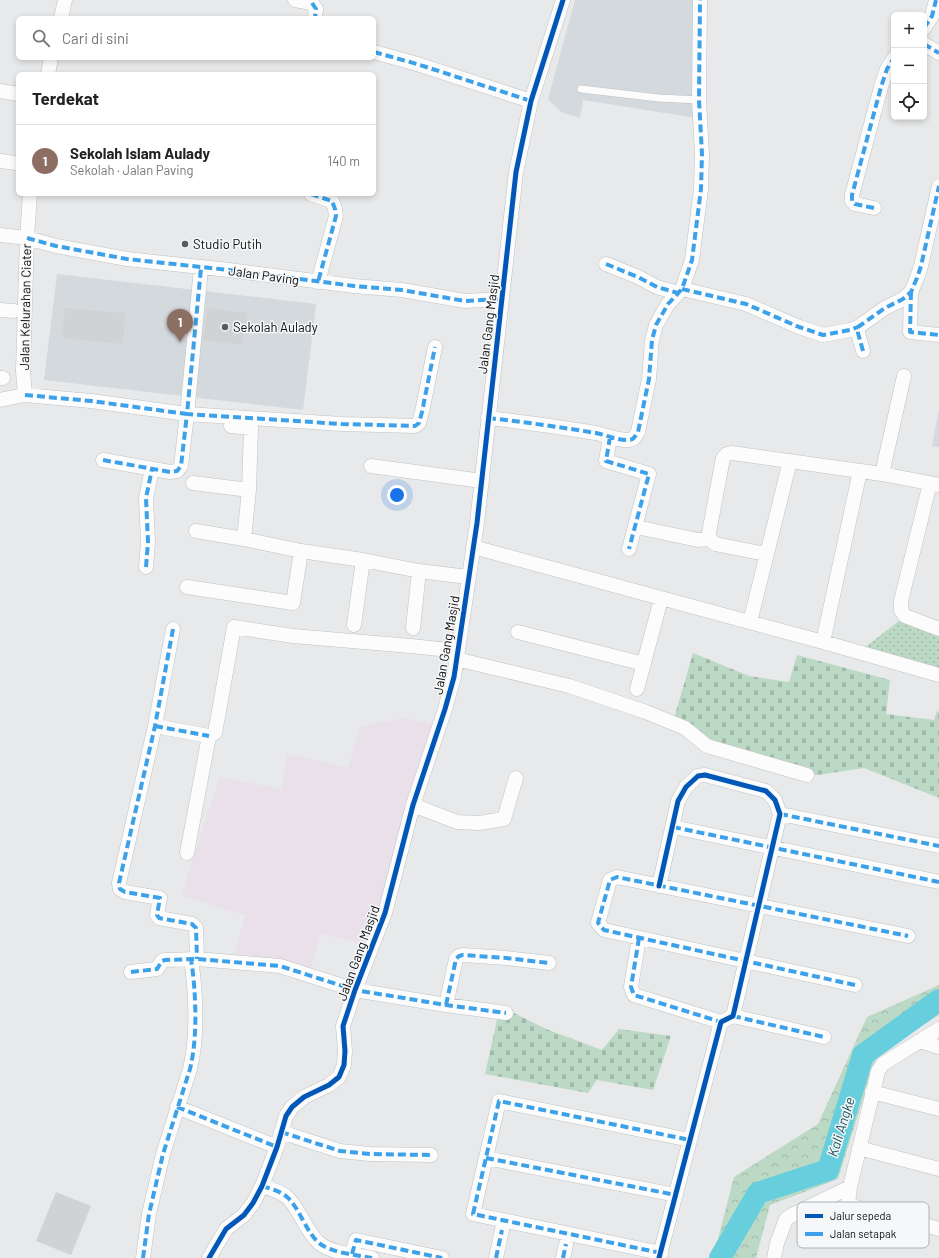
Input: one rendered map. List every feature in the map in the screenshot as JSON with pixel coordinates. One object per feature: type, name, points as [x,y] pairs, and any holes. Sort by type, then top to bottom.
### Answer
[{"type":"street","points":[[61,16],[65,0]]},
{"type":"street","points":[[296,0],[312,3],[316,9],[315,16]]},
{"type":"street","name":"Jalan Gang Masjid","points":[[209,1258],[226,1229],[244,1215],[253,1203],[262,1186],[278,1147],[286,1116],[292,1107],[304,1097],[329,1085],[339,1076],[344,1064],[344,1026],[355,990],[385,913],[413,804],[445,709],[454,677],[482,481],[516,172],[530,101],[563,0]]},
{"type":"street","points":[[488,418],[525,422],[631,440],[635,438],[638,432],[648,379],[652,340],[656,325],[668,304],[680,291],[692,260],[701,189],[702,154],[699,100],[700,0]]},
{"type":"street","points":[[927,24],[932,16],[936,0]]},
{"type":"street","points":[[927,46],[939,53]]},
{"type":"street","points":[[376,53],[530,101]]},
{"type":"street","points":[[48,72],[51,60]]},
{"type":"street","points":[[874,208],[856,204],[852,201],[852,195],[881,87],[887,69],[891,63]]},
{"type":"street","points":[[0,91],[16,94]]},
{"type":"street","points":[[0,161],[16,163]]},
{"type":"street","points":[[939,186],[919,272],[910,292],[910,332],[939,335]]},
{"type":"street","name":"Jalan Kelurahan Ciater","points":[[25,395],[23,371],[27,238],[30,196]]},
{"type":"street","points":[[317,196],[332,201],[336,216],[318,282]]},
{"type":"street","name":"Jalan Paving","points":[[0,235],[27,238],[56,246],[127,259],[229,270],[318,282],[402,290],[465,301],[502,299]]},
{"type":"street","points":[[606,264],[638,277],[657,287],[746,304],[798,327],[823,335],[858,327],[910,292]]},
{"type":"street","points":[[103,460],[170,472],[180,469],[187,414],[201,268]]},
{"type":"street","points":[[858,327],[863,351]]},
{"type":"street","points":[[0,400],[25,395],[91,401],[187,414],[334,423],[415,426],[419,423],[422,412],[435,347]]},
{"type":"street","points":[[882,474],[904,376]]},
{"type":"street","points":[[198,422],[251,428],[249,490],[244,539]]},
{"type":"street","points":[[610,437],[606,461],[649,474],[629,549]]},
{"type":"street","points":[[766,554],[714,544],[710,539],[708,533],[723,458],[727,454],[732,453],[882,474],[934,484],[901,601],[901,610],[905,616],[939,629]]},
{"type":"street","points":[[750,622],[790,461]]},
{"type":"street","points":[[371,466],[482,481]]},
{"type":"street","points":[[146,567],[148,542],[146,498],[152,469]]},
{"type":"street","points":[[823,642],[860,471]]},
{"type":"street","points":[[193,483],[249,490]]},
{"type":"street","points":[[641,528],[698,540],[710,539]]},
{"type":"street","points":[[196,531],[419,571],[468,577]]},
{"type":"street","points":[[473,547],[939,674]]},
{"type":"street","points":[[187,587],[293,604],[301,551]]},
{"type":"street","points":[[354,625],[363,560]]},
{"type":"street","points":[[413,628],[419,571]]},
{"type":"street","points":[[637,689],[660,598]]},
{"type":"street","points":[[155,726],[209,736],[215,733],[234,627],[293,636],[410,646],[457,655],[569,686],[646,712],[685,728],[707,746],[807,775]]},
{"type":"street","points":[[143,1258],[151,1206],[163,1154],[190,1069],[196,1009],[194,959],[196,928],[192,924],[160,918],[157,915],[157,912],[160,898],[125,892],[120,889],[119,883],[155,726],[172,629]]},
{"type":"street","points":[[518,632],[644,664]]},
{"type":"street","points":[[187,853],[209,736]]},
{"type":"street","points":[[660,886],[678,801],[686,787],[698,776],[705,775],[766,791],[774,800],[780,814],[746,961],[690,1140],[660,1256],[473,1214],[499,1101],[690,1140]]},
{"type":"street","points":[[413,804],[458,822],[479,823],[504,819],[516,778]]},
{"type":"street","points":[[780,814],[939,846]]},
{"type":"street","points":[[672,827],[939,882]]},
{"type":"street","points":[[855,985],[604,930],[598,923],[610,880],[617,877],[908,936]]},
{"type":"street","points":[[639,938],[630,987],[634,995],[727,1019],[824,1037]]},
{"type":"street","points":[[446,1005],[456,959],[459,956],[506,958],[549,963]]},
{"type":"street","points":[[131,972],[157,969],[164,960],[194,959],[280,966],[355,990],[506,1013]]},
{"type":"street","points":[[848,1202],[850,1187],[878,1071],[883,1064],[939,1029]]},
{"type":"street","points":[[919,1041],[939,1047]]},
{"type":"street","points":[[872,1092],[939,1109]]},
{"type":"street","points":[[178,1106],[278,1147]]},
{"type":"street","points":[[281,1132],[340,1151],[370,1154],[431,1155]]},
{"type":"street","points":[[859,1148],[939,1168]]},
{"type":"street","points":[[486,1158],[676,1195]]},
{"type":"street","points":[[262,1186],[281,1193],[289,1198],[312,1235],[319,1243],[330,1249],[372,1258]]},
{"type":"street","points":[[820,1202],[850,1187]]},
{"type":"street","points":[[774,1258],[777,1243],[786,1219],[797,1214]]},
{"type":"street","points":[[929,1226],[939,1229]]},
{"type":"street","points":[[496,1258],[502,1230]]},
{"type":"street","points":[[352,1254],[356,1240],[442,1258]]},
{"type":"street","points":[[563,1258],[566,1244]]},
{"type":"lane","points":[[582,89],[659,98],[699,100]]},
{"type":"shaded area","points":[[575,0],[698,0],[703,119],[583,100],[580,118],[561,112],[548,99]]},
{"type":"shaded area","points":[[57,274],[316,304],[303,410],[44,380]]},
{"type":"shaded area","points":[[939,409],[939,447],[932,446]]},
{"type":"shaded area","points":[[405,718],[437,725],[379,947],[321,934],[309,975],[233,961],[245,915],[181,895],[220,777],[281,789],[287,754],[348,768],[361,726]]},
{"type":"green space","points":[[905,616],[939,629],[939,672],[859,652]]},
{"type":"green space","points":[[693,653],[749,676],[789,682],[797,655],[890,680],[886,714],[934,720],[937,711],[939,712],[939,798],[864,768],[817,775],[703,745],[694,738],[685,738],[673,722]]},
{"type":"green space","points":[[939,985],[939,1015],[877,1055],[838,1179],[770,1205],[756,1258],[713,1258],[734,1177],[818,1124],[867,1017]]},
{"type":"green space","points":[[500,1006],[546,1029],[602,1050],[619,1029],[671,1036],[653,1090],[597,1080],[588,1093],[485,1074]]},
{"type":"building","points":[[65,308],[125,313],[123,344],[62,338]]},
{"type":"building","name":"Sekolah Aulady","points":[[207,308],[247,313],[242,345],[203,340]]},
{"type":"building","points":[[56,1192],[91,1206],[71,1255],[36,1241]]},
{"type":"waterway","name":"Kali Angke","points":[[720,1258],[758,1193],[828,1170],[863,1055],[939,1000]]},
{"type":"marked path","points":[[488,418],[596,433],[625,440],[631,440],[638,432],[649,379],[652,340],[656,325],[668,304],[682,289],[692,260],[701,189],[702,154],[699,100],[700,0]]},
{"type":"marked path","points":[[927,24],[932,16],[936,0]]},
{"type":"marked path","points":[[312,3],[316,9],[315,16]]},
{"type":"marked path","points":[[927,46],[939,53]]},
{"type":"marked path","points":[[376,53],[417,64],[531,101]]},
{"type":"marked path","points":[[874,208],[855,204],[852,201],[852,195],[881,87],[887,69],[891,63]]},
{"type":"marked path","points":[[863,351],[858,333],[858,327],[885,308],[903,299],[911,292],[921,266],[939,186]]},
{"type":"marked path","points":[[317,196],[332,201],[336,216],[318,282]]},
{"type":"marked path","points":[[27,238],[56,246],[127,259],[354,286],[402,290],[465,301],[502,299]]},
{"type":"marked path","points":[[606,264],[638,277],[657,287],[678,293]]},
{"type":"marked path","points":[[25,395],[91,401],[187,414],[201,268]]},
{"type":"marked path","points":[[682,289],[746,304],[799,327],[823,335],[858,327]]},
{"type":"marked path","points":[[911,292],[910,332],[939,335]]},
{"type":"marked path","points":[[103,460],[170,472],[177,471],[181,466],[187,414],[342,424],[415,426],[419,423],[422,412],[435,347]]},
{"type":"marked path","points":[[610,437],[606,461],[649,474],[629,549]]},
{"type":"marked path","points":[[146,567],[148,542],[146,498],[152,469]]},
{"type":"marked path","points":[[173,629],[155,726],[119,883],[120,889],[125,892],[160,898],[157,915],[159,918],[192,924],[196,928],[197,959]]},
{"type":"marked path","points":[[155,726],[209,736]]},
{"type":"marked path","points":[[780,814],[939,846]]},
{"type":"marked path","points":[[673,827],[939,882]]},
{"type":"marked path","points":[[855,985],[604,930],[598,923],[610,880],[617,877],[908,936]]},
{"type":"marked path","points":[[639,938],[631,987],[634,995],[721,1022]]},
{"type":"marked path","points":[[446,1005],[456,959],[459,956],[506,958],[549,963]]},
{"type":"marked path","points":[[143,1258],[149,1214],[163,1154],[193,1056],[195,1014],[191,959]]},
{"type":"marked path","points":[[131,972],[157,969],[162,961],[165,960],[197,959],[280,966],[355,990],[506,1013]]},
{"type":"marked path","points":[[733,1016],[824,1037]]},
{"type":"marked path","points":[[661,1253],[473,1214],[499,1101],[690,1140]]},
{"type":"marked path","points":[[177,1107],[277,1147]]},
{"type":"marked path","points":[[281,1132],[340,1151],[370,1154],[431,1155]]},
{"type":"marked path","points":[[486,1158],[676,1195]]},
{"type":"marked path","points":[[262,1186],[287,1197],[295,1207],[310,1233],[319,1243],[330,1249],[344,1253],[372,1258]]},
{"type":"marked path","points":[[496,1258],[502,1230]]},
{"type":"marked path","points":[[352,1254],[356,1240],[442,1258]]},
{"type":"marked path","points":[[563,1258],[566,1244]]},
{"type":"cycle path","points":[[209,1258],[226,1229],[244,1215],[253,1203],[262,1186],[277,1147],[286,1116],[292,1107],[304,1097],[329,1085],[339,1077],[344,1065],[345,1051],[343,1026],[355,990],[385,913],[413,805],[445,709],[454,677],[477,523],[516,172],[531,101],[563,0]]},
{"type":"cycle path","points":[[659,886],[678,801],[686,787],[698,776],[705,775],[766,791],[775,800],[780,814],[733,1016],[721,1022],[659,1258]]},
{"type":"place","name":"Studio Putih","points":[[185,244]]},
{"type":"place","name":"Sekolah Aulady","points":[[225,327]]},
{"type":"place","name":"Sekolah Islam Aulady","points":[[180,342]]}]
